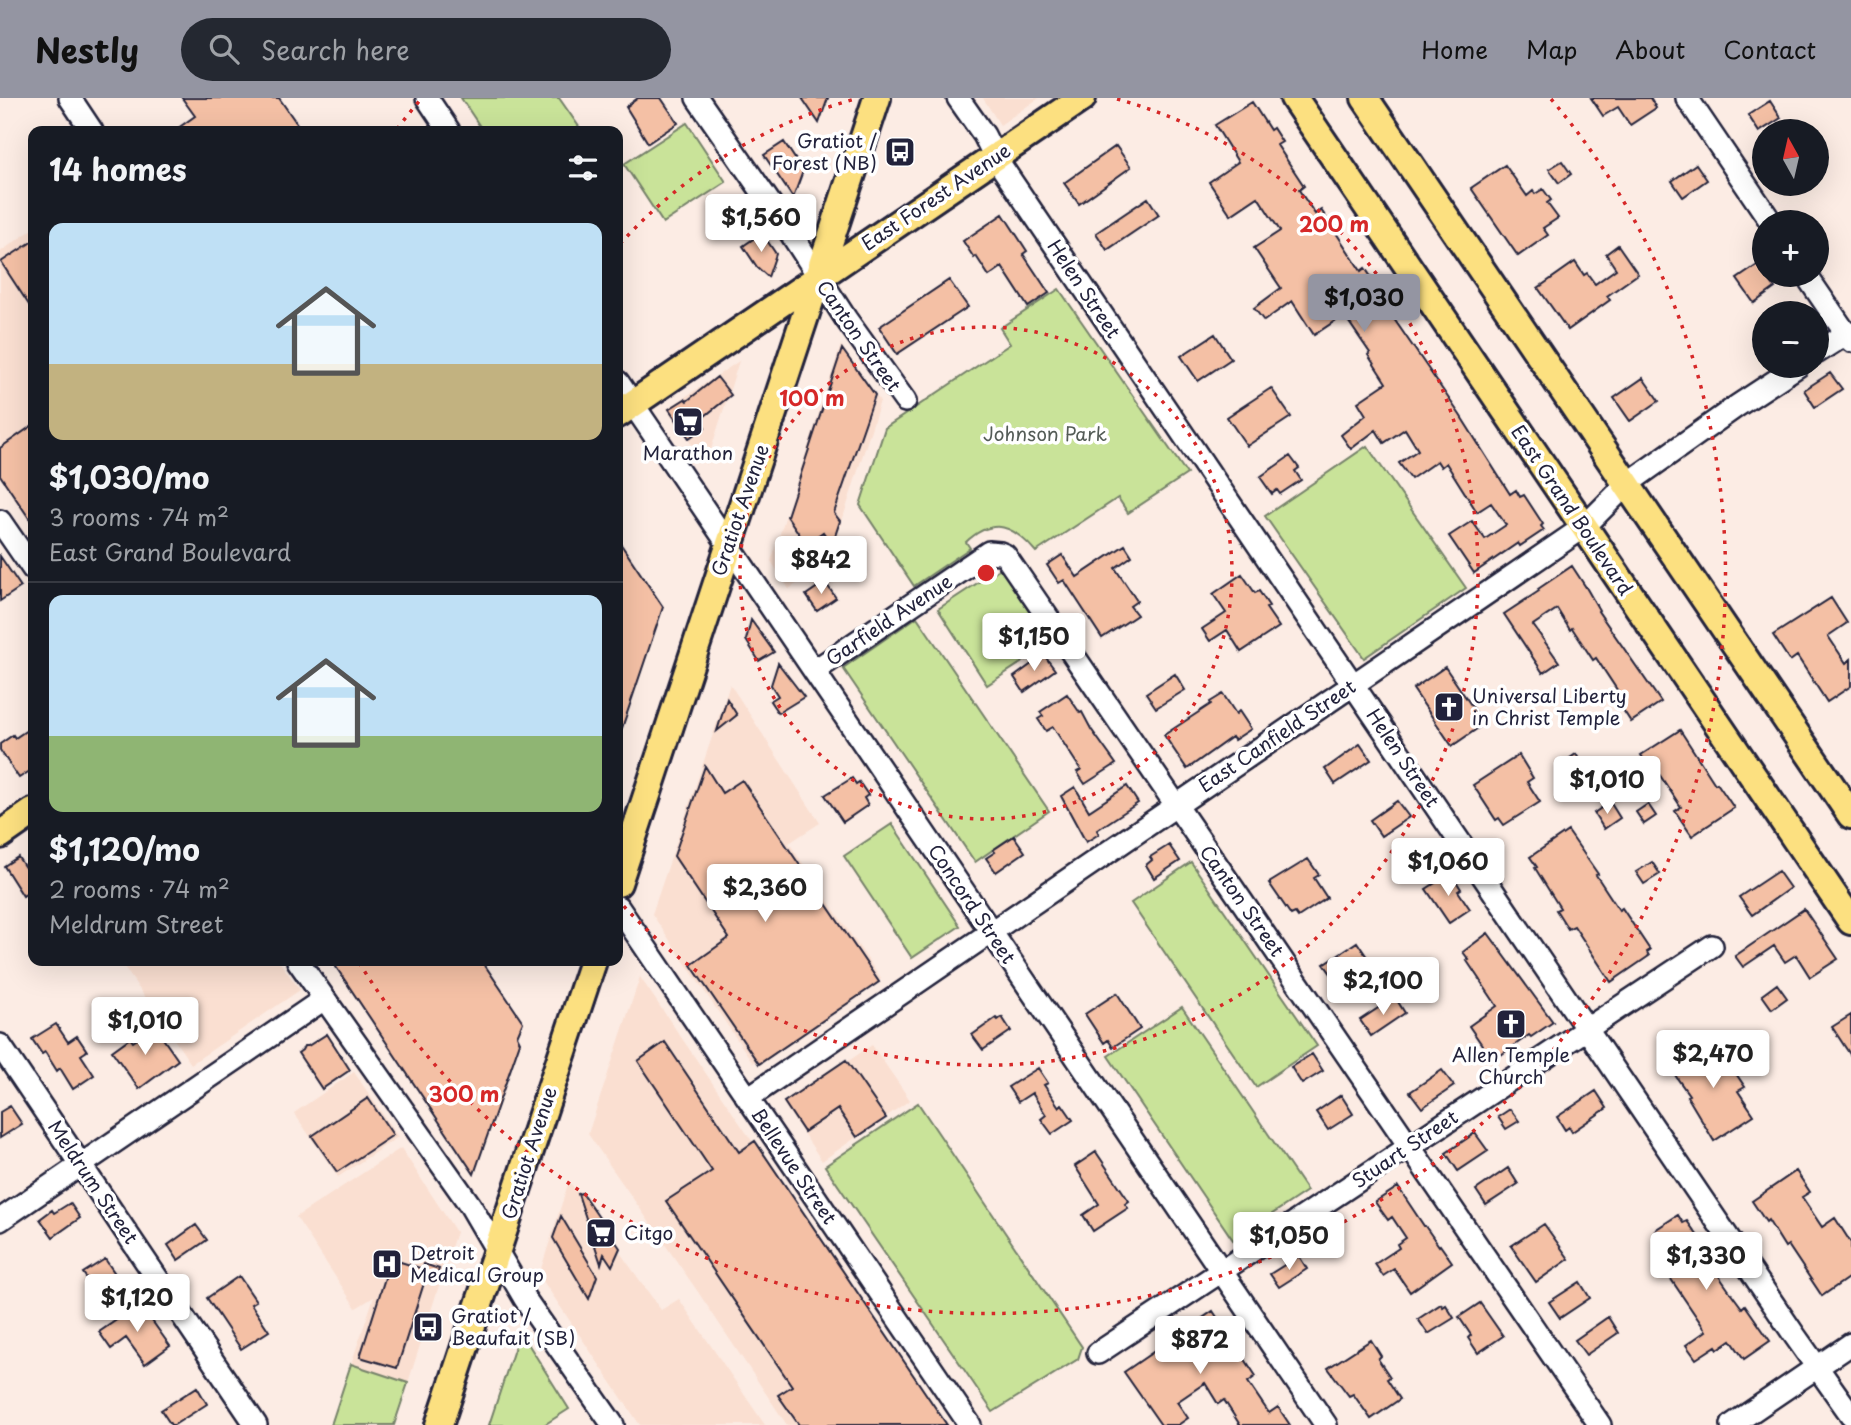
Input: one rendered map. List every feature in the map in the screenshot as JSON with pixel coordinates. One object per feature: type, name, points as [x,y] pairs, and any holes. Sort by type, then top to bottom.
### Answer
[{"type":"main road","name":"Gratiot Avenue","points":[[623,868],[877,98]]},
{"type":"main road","name":"East Forest Avenue","points":[[625,409],[1082,98]]},
{"type":"main road","name":"East Grand Boulevard","points":[[1294,98],[1851,921]]},
{"type":"main road","points":[[1365,98],[1851,815]]},
{"type":"main road","points":[[0,835],[28,815]]},
{"type":"main road","name":"Gratiot Avenue","points":[[439,1425],[591,966]]},
{"type":"street","points":[[70,98],[89,126]]},
{"type":"street","points":[[427,98],[446,126]]},
{"type":"street","name":"Canton Street","points":[[697,98],[788,229],[818,278],[905,401]]},
{"type":"street","name":"Helen Street","points":[[958,98],[984,135],[995,157],[1851,1415]]},
{"type":"street","points":[[1687,98],[1763,210]]},
{"type":"street","points":[[1814,287],[1849,336],[1829,347]]},
{"type":"street","name":"East Canfield Street","points":[[748,1098],[1584,527],[1627,484],[1780,378]]},
{"type":"street","name":"Concord Street","points":[[625,409],[728,545],[1325,1425]]},
{"type":"street","points":[[0,521],[28,562]]},
{"type":"street","name":"Garfield Avenue","points":[[814,671],[989,552],[1000,553]]},
{"type":"street","name":"Canton Street","points":[[1000,553],[1005,555],[1601,1425]]},
{"type":"street","name":"Bellevue Street","points":[[623,914],[970,1425]]},
{"type":"street","name":"Stuart Street","points":[[1098,1353],[1712,946]]},
{"type":"street","points":[[302,966],[470,1205],[525,1299],[613,1425]]},
{"type":"street","points":[[0,1220],[324,999]]},
{"type":"street","name":"Meldrum Street","points":[[0,1045],[256,1425]]},
{"type":"street","points":[[1732,1425],[1851,1344]]},
{"type":"shaded area","points":[[983,98],[1039,98],[1000,125]]},
{"type":"shaded area","points":[[28,232],[28,519],[0,477],[0,252]]},
{"type":"shaded area","points":[[841,345],[880,401],[829,562],[789,589],[771,561]]},
{"type":"shaded area","points":[[739,361],[706,465],[667,409]]},
{"type":"shaded area","points":[[730,684],[820,823],[789,843],[881,979],[753,1063],[652,914]]},
{"type":"shaded area","points":[[123,966],[283,966],[300,990],[191,1064]]},
{"type":"shaded area","points":[[640,977],[946,1425],[787,1425],[588,1134]]},
{"type":"shaded area","points":[[872,1045],[910,1100],[822,1161],[784,1105]]},
{"type":"shaded area","points":[[354,1072],[398,1137],[338,1177],[294,1113]]},
{"type":"shaded area","name":"Detroit Medical Group","points":[[401,1148],[456,1232],[408,1383],[351,1364],[374,1297],[356,1308],[296,1217]]},
{"type":"shaded area","points":[[569,1181],[661,1310],[679,1299],[765,1425],[640,1425],[539,1275]]},
{"type":"green space","points":[[461,98],[559,98],[579,126],[480,126]]},
{"type":"green space","points":[[687,123],[726,182],[663,223],[624,164]]},
{"type":"green space","name":"Johnson Park","points":[[1059,289],[1187,474],[1128,513],[1118,498],[1036,552],[1012,531],[995,527],[986,529],[966,542],[970,548],[914,586],[860,505],[885,428],[1010,344],[1000,328]]},
{"type":"green space","points":[[1367,446],[1466,588],[1364,658],[1265,516]]},
{"type":"green space","points":[[1002,567],[1052,643],[987,685],[938,609]]},
{"type":"green space","points":[[917,617],[1049,811],[975,862],[843,668]]},
{"type":"green space","points":[[892,824],[960,926],[912,958],[844,856]]},
{"type":"green space","points":[[1191,862],[1317,1046],[1256,1087],[1131,903]]},
{"type":"green space","points":[[1182,1007],[1307,1191],[1233,1240],[1108,1056]]},
{"type":"green space","points":[[918,1103],[1082,1347],[1078,1359],[993,1412],[825,1166]]},
{"type":"green space","points":[[520,1331],[569,1409],[544,1425],[489,1425]]},
{"type":"green space","points":[[351,1364],[408,1383],[394,1425],[331,1425]]},
{"type":"building","points":[[182,98],[279,98],[299,126],[181,126],[195,116]]},
{"type":"building","points":[[638,98],[661,98],[678,123],[648,143],[626,107]]},
{"type":"building","points":[[802,98],[828,98],[819,123]]},
{"type":"building","points":[[1591,98],[1650,98],[1656,108],[1630,125],[1618,107],[1603,116]]},
{"type":"building","points":[[1770,101],[1781,118],[1752,119],[1752,121],[1748,115]]},
{"type":"building","points":[[1252,102],[1270,130],[1273,128],[1282,142],[1277,145],[1304,186],[1299,190],[1315,214],[1321,210],[1361,271],[1365,268],[1398,316],[1394,319],[1510,494],[1516,490],[1520,497],[1524,495],[1543,524],[1541,526],[1544,530],[1520,546],[1518,543],[1474,573],[1449,536],[1472,521],[1485,539],[1506,525],[1491,503],[1477,512],[1446,463],[1441,467],[1437,461],[1411,479],[1399,463],[1418,450],[1405,429],[1384,443],[1376,430],[1351,449],[1341,435],[1366,415],[1358,402],[1386,383],[1368,355],[1370,353],[1344,315],[1314,335],[1292,301],[1264,321],[1254,308],[1281,288],[1254,248],[1280,231],[1258,197],[1231,215],[1209,182],[1238,162],[1215,125]]},
{"type":"building","points":[[784,142],[803,171],[793,198],[764,155]]},
{"type":"building","points":[[1116,146],[1131,167],[1079,204],[1064,183]]},
{"type":"building","points":[[1562,161],[1571,174],[1559,183],[1549,169]]},
{"type":"building","points":[[1696,164],[1707,180],[1683,197],[1672,181]]},
{"type":"building","points":[[1505,165],[1527,196],[1533,191],[1535,194],[1543,189],[1551,200],[1547,203],[1558,218],[1543,228],[1548,235],[1518,256],[1471,188]]},
{"type":"building","points":[[1148,198],[1159,215],[1107,250],[1096,233]]},
{"type":"building","points":[[1003,214],[1027,251],[1023,254],[1049,293],[1028,307],[1002,267],[989,276],[963,241]]},
{"type":"building","points":[[762,233],[776,254],[768,277],[757,267],[743,246]]},
{"type":"building","points":[[28,244],[28,303],[1,262]]},
{"type":"building","points":[[1618,245],[1638,274],[1607,296],[1610,300],[1568,330],[1538,288],[1575,262],[1595,284],[1616,269],[1606,254]]},
{"type":"building","points":[[1752,269],[1752,287],[1775,288],[1757,301],[1753,301],[1737,279]]},
{"type":"building","points":[[949,280],[968,307],[897,354],[879,327]]},
{"type":"building","points":[[1215,334],[1231,359],[1198,381],[1181,356]]},
{"type":"building","points":[[842,349],[875,395],[834,513],[840,521],[832,545],[823,532],[806,544],[787,516]]},
{"type":"building","points":[[1829,374],[1842,389],[1815,407],[1804,390],[1822,378],[1829,378]]},
{"type":"building","points":[[717,377],[731,395],[700,420],[705,427],[689,438],[669,409],[685,399],[687,401]]},
{"type":"building","points":[[1643,378],[1659,401],[1630,421],[1614,398]]},
{"type":"building","points":[[1271,388],[1291,417],[1247,446],[1227,417]]},
{"type":"building","points":[[28,428],[28,517],[0,475],[0,448]]},
{"type":"building","points":[[1290,456],[1299,468],[1295,471],[1301,480],[1280,494],[1277,490],[1272,494],[1260,477]]},
{"type":"building","points":[[1125,545],[1132,556],[1115,568],[1137,601],[1130,606],[1137,615],[1102,638],[1064,580],[1059,583],[1047,565],[1062,555],[1077,577]]},
{"type":"building","points":[[623,547],[663,607],[623,725]]},
{"type":"building","points":[[0,556],[21,587],[0,601]]},
{"type":"building","points":[[1572,566],[1598,611],[1661,702],[1631,722],[1616,699],[1621,696],[1596,658],[1593,660],[1557,609],[1533,625],[1559,662],[1543,673],[1504,614]]},
{"type":"building","points":[[1242,574],[1255,593],[1259,591],[1269,606],[1266,608],[1279,627],[1241,652],[1227,630],[1210,641],[1202,629],[1226,613],[1213,594]]},
{"type":"building","points":[[825,582],[836,598],[817,611],[806,595]]},
{"type":"building","points":[[1831,598],[1847,623],[1828,636],[1846,663],[1851,659],[1851,686],[1827,702],[1797,656],[1790,661],[1773,635]]},
{"type":"building","points":[[751,620],[774,652],[759,661],[746,640]]},
{"type":"building","points":[[1044,655],[1055,670],[1024,692],[1014,677]]},
{"type":"building","points":[[778,663],[804,697],[778,713],[770,701],[778,696],[771,685]]},
{"type":"building","name":"Universal Liberty in Christ Temple","points":[[1445,667],[1484,724],[1452,746],[1413,689]]},
{"type":"building","points":[[1175,674],[1185,690],[1156,708],[1146,693]]},
{"type":"building","points":[[1067,694],[1116,764],[1085,784],[1077,772],[1081,770],[1053,727],[1046,731],[1038,719],[1043,716],[1040,712]]},
{"type":"building","points":[[1223,694],[1236,714],[1239,711],[1251,729],[1234,740],[1232,737],[1187,769],[1164,735]]},
{"type":"building","points":[[727,699],[737,715],[717,731]]},
{"type":"building","points":[[28,729],[28,772],[19,778],[0,750],[0,744],[13,735],[15,738]]},
{"type":"building","points":[[1680,730],[1734,808],[1692,836],[1675,811],[1681,807],[1659,774],[1655,776],[1641,755]]},
{"type":"building","points":[[1360,744],[1371,760],[1335,784],[1325,769]]},
{"type":"building","points":[[1576,754],[1586,770],[1571,780],[1560,765]]},
{"type":"building","points":[[1519,755],[1533,778],[1527,782],[1540,802],[1504,825],[1499,818],[1496,820],[1473,785]]},
{"type":"building","points":[[705,766],[722,793],[742,780],[879,982],[759,1064],[691,965],[729,938],[674,856]]},
{"type":"building","points":[[852,778],[856,784],[859,782],[868,795],[864,798],[868,805],[843,822],[825,795]]},
{"type":"building","points":[[1127,786],[1138,803],[1097,830],[1099,834],[1086,842],[1061,796],[1075,787],[1089,811]]},
{"type":"building","points":[[1397,801],[1409,817],[1381,836],[1370,820]]},
{"type":"building","points":[[1610,802],[1620,818],[1604,829],[1594,813]]},
{"type":"building","points":[[1648,804],[1656,816],[1644,824],[1636,812]]},
{"type":"building","points":[[1568,831],[1619,910],[1622,908],[1650,950],[1647,952],[1649,956],[1611,982],[1574,926],[1568,929],[1556,910],[1560,908],[1530,857]]},
{"type":"building","points":[[1014,836],[1025,852],[996,872],[986,858]]},
{"type":"building","points":[[1169,845],[1180,861],[1154,878],[1146,865],[1152,860],[1150,857]]},
{"type":"building","points":[[18,857],[28,872],[28,892],[23,896],[4,866]]},
{"type":"building","points":[[1308,859],[1319,875],[1314,878],[1327,898],[1298,917],[1295,913],[1291,915],[1269,883]]},
{"type":"building","points":[[1652,862],[1660,874],[1644,884],[1636,872]]},
{"type":"building","points":[[1778,871],[1790,888],[1752,915],[1739,897]]},
{"type":"building","points":[[1451,873],[1461,889],[1458,891],[1470,909],[1449,923],[1426,889]]},
{"type":"building","points":[[1804,909],[1838,959],[1810,977],[1796,955],[1785,962],[1774,946],[1743,967],[1735,956]]},
{"type":"building","points":[[1488,933],[1553,1022],[1498,1057],[1494,1051],[1489,1055],[1469,1026],[1497,1006],[1463,952]]},
{"type":"building","points":[[1357,942],[1367,957],[1339,976],[1336,972],[1332,975],[1324,964]]},
{"type":"building","points":[[335,966],[485,966],[523,1022],[517,1036],[520,1042],[474,1174]]},
{"type":"building","points":[[1777,984],[1787,998],[1772,1009],[1762,995]]},
{"type":"building","points":[[1117,993],[1140,1029],[1113,1047],[1108,1040],[1104,1043],[1085,1014]]},
{"type":"building","points":[[1395,997],[1405,1013],[1371,1036],[1360,1020]]},
{"type":"building","points":[[1851,1015],[1851,1056],[1832,1027]]},
{"type":"building","points":[[1002,1017],[1011,1031],[983,1050],[972,1035],[996,1018],[998,1020]]},
{"type":"building","points":[[56,1024],[68,1042],[77,1036],[87,1051],[81,1055],[94,1075],[73,1089],[60,1068],[57,1071],[45,1052],[42,1054],[32,1039]]},
{"type":"building","points":[[155,1027],[178,1060],[139,1089],[112,1051],[130,1038],[133,1042]]},
{"type":"building","points":[[327,1034],[350,1070],[322,1089],[298,1053],[304,1046]]},
{"type":"building","points":[[1713,1040],[1745,1087],[1738,1091],[1754,1115],[1714,1141],[1687,1096],[1689,1095],[1670,1068]]},
{"type":"building","points":[[665,1042],[739,1152],[755,1141],[947,1425],[799,1425],[778,1395],[792,1386],[666,1201],[712,1171],[638,1061]]},
{"type":"building","points":[[1312,1054],[1323,1071],[1302,1084],[1291,1067]]},
{"type":"building","points":[[846,1060],[886,1118],[857,1137],[838,1109],[804,1132],[784,1102]]},
{"type":"building","points":[[1038,1068],[1048,1083],[1044,1085],[1059,1107],[1062,1104],[1073,1120],[1052,1134],[1041,1119],[1046,1115],[1032,1093],[1018,1102],[1008,1087]]},
{"type":"building","points":[[1442,1070],[1454,1086],[1422,1108],[1410,1092]]},
{"type":"building","points":[[1596,1091],[1607,1108],[1572,1132],[1569,1127],[1565,1130],[1557,1117]]},
{"type":"building","points":[[1341,1095],[1353,1114],[1328,1130],[1316,1112]]},
{"type":"building","points":[[368,1098],[393,1135],[337,1172],[312,1136]]},
{"type":"building","points":[[10,1106],[22,1124],[0,1138],[0,1112]]},
{"type":"building","points":[[1510,1109],[1519,1121],[1506,1129],[1498,1117]]},
{"type":"building","points":[[1475,1133],[1488,1151],[1458,1171],[1446,1153]]},
{"type":"building","points":[[1096,1152],[1129,1201],[1125,1204],[1128,1208],[1093,1231],[1083,1215],[1099,1204],[1075,1166]]},
{"type":"building","points":[[1508,1168],[1518,1184],[1486,1205],[1476,1190]]},
{"type":"building","points":[[1796,1171],[1810,1192],[1802,1197],[1822,1227],[1835,1218],[1851,1243],[1851,1276],[1822,1296],[1788,1245],[1785,1247],[1752,1201]]},
{"type":"building","points":[[1398,1187],[1452,1262],[1410,1292],[1394,1269],[1383,1276],[1375,1264],[1399,1248],[1397,1244],[1406,1238],[1392,1217],[1388,1220],[1375,1202]]},
{"type":"building","points":[[582,1193],[620,1248],[612,1266],[604,1254],[601,1264],[578,1194]]},
{"type":"building","points":[[70,1203],[80,1218],[53,1237],[40,1219],[52,1210],[54,1213]]},
{"type":"building","points":[[1678,1215],[1683,1223],[1687,1221],[1719,1265],[1714,1269],[1742,1308],[1745,1305],[1770,1341],[1744,1359],[1731,1340],[1696,1359],[1686,1345],[1706,1331],[1656,1257],[1664,1251],[1654,1237],[1658,1234],[1655,1230]]},
{"type":"building","points":[[561,1216],[597,1276],[589,1299],[553,1238]]},
{"type":"building","points":[[1544,1224],[1569,1259],[1536,1282],[1511,1246]]},
{"type":"building","points":[[196,1225],[207,1240],[178,1260],[168,1245]]},
{"type":"building","points":[[1331,1231],[1339,1243],[1328,1250],[1320,1238]]},
{"type":"building","points":[[1299,1256],[1307,1269],[1279,1287],[1270,1274]]},
{"type":"building","points":[[105,1259],[116,1275],[95,1290],[83,1273]]},
{"type":"building","points":[[391,1259],[423,1269],[424,1264],[439,1269],[434,1283],[425,1280],[397,1368],[360,1357]]},
{"type":"building","points":[[239,1276],[256,1301],[251,1304],[269,1331],[241,1349],[207,1298]]},
{"type":"building","points":[[1580,1282],[1590,1298],[1560,1318],[1549,1302]]},
{"type":"building","points":[[1480,1303],[1503,1336],[1478,1353],[1468,1338],[1471,1335],[1459,1317]]},
{"type":"building","points":[[140,1304],[170,1346],[145,1364],[126,1338],[111,1349],[99,1332]]},
{"type":"building","points":[[1441,1304],[1443,1307],[1446,1305],[1454,1318],[1428,1334],[1418,1319]]},
{"type":"building","points":[[1213,1311],[1256,1376],[1248,1382],[1269,1413],[1278,1407],[1290,1425],[1240,1425],[1224,1400],[1218,1404],[1205,1383],[1177,1402],[1188,1418],[1178,1425],[1161,1425],[1124,1372]]},
{"type":"building","points":[[1608,1317],[1618,1333],[1586,1355],[1575,1340]]},
{"type":"building","points":[[1371,1340],[1381,1356],[1378,1359],[1390,1377],[1387,1379],[1400,1399],[1371,1419],[1353,1394],[1349,1396],[1328,1368]]},
{"type":"building","points":[[197,1387],[207,1404],[171,1425],[161,1410]]},
{"type":"place","name":"Gratiot / Forest (NB)","points":[[900,152]]},
{"type":"place","name":"Marathon","points":[[688,422]]},
{"type":"place","name":"Universal Liberty in Christ Temple","points":[[1449,707]]},
{"type":"place","name":"Allen Temple Church","points":[[1511,1024]]},
{"type":"place","name":"Citgo","points":[[601,1233]]},
{"type":"place","name":"Detroit Medical Group","points":[[387,1264]]},
{"type":"place","name":"Gratiot / Beaufait (SB)","points":[[428,1327]]}]
